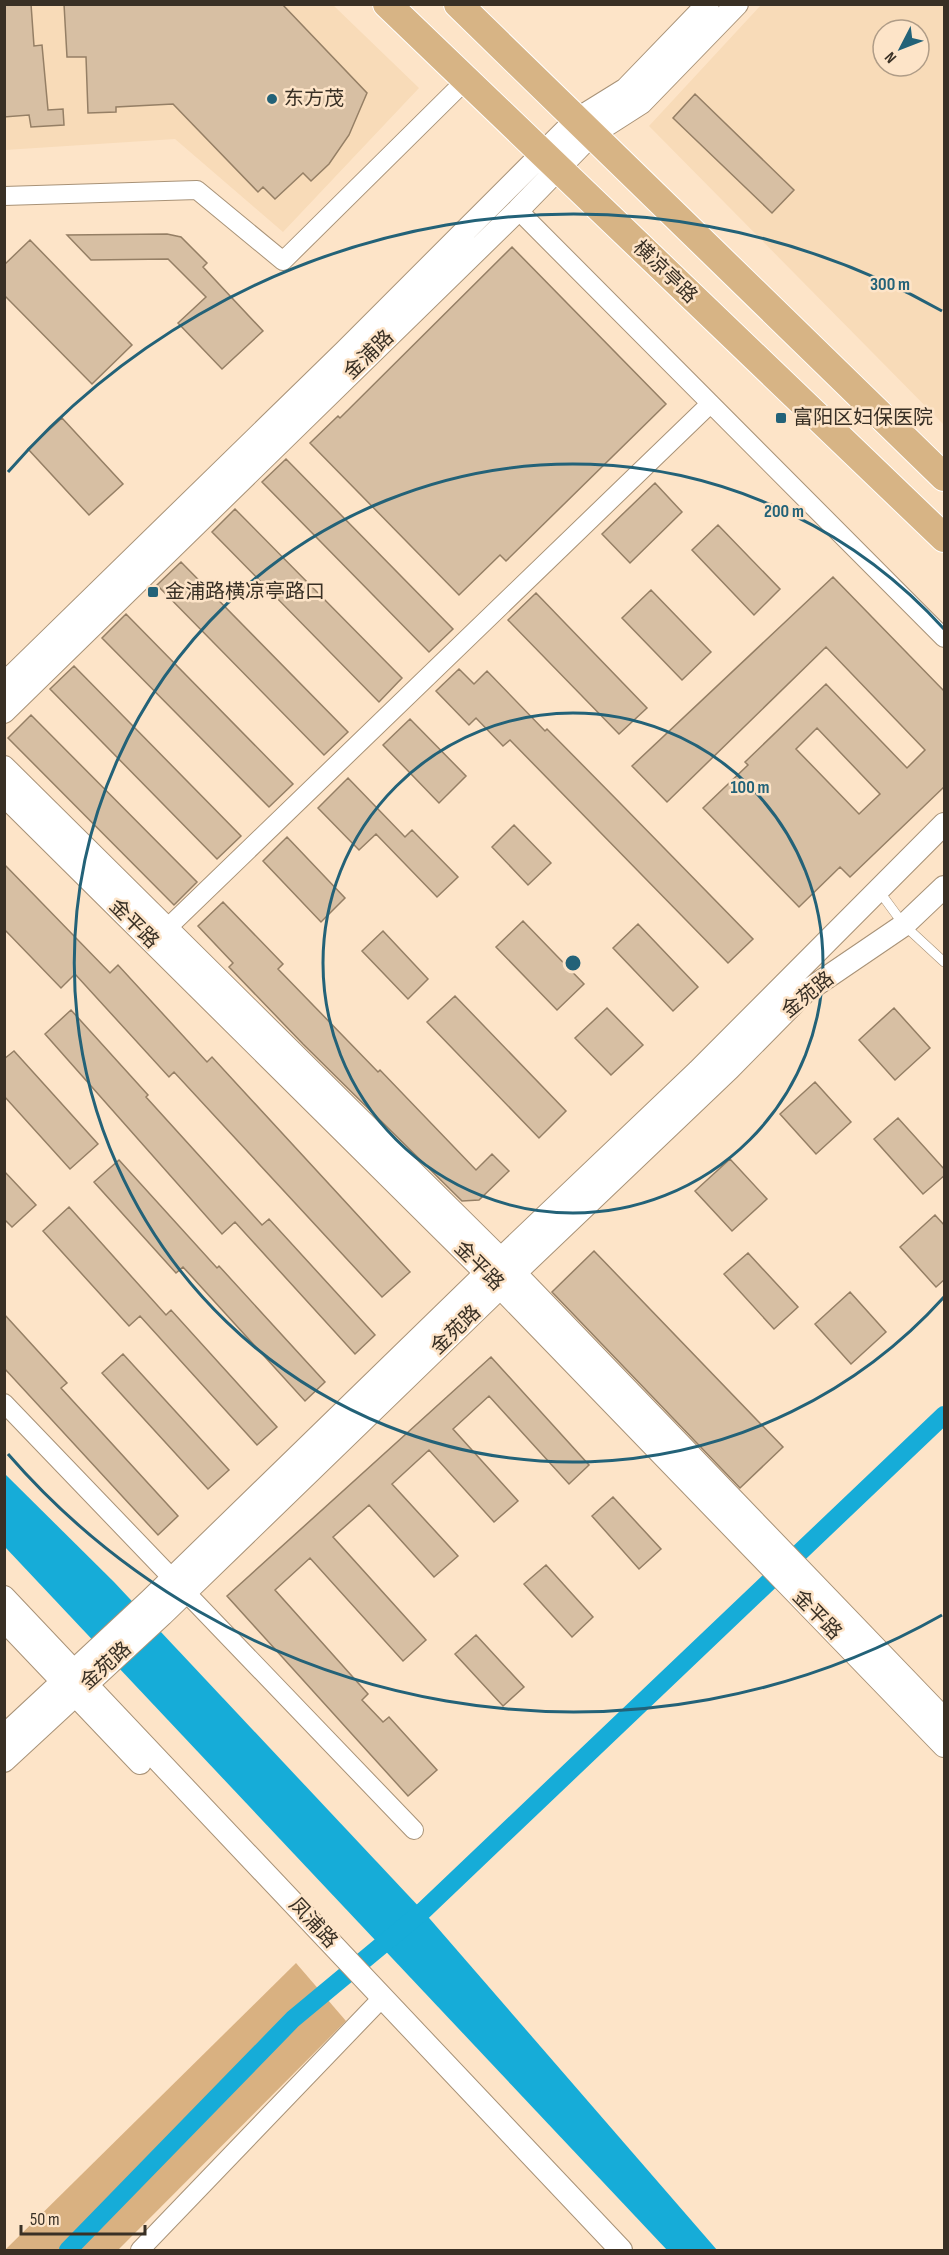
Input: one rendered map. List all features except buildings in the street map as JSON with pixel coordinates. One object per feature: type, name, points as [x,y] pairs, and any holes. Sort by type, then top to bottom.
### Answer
[{"type":"main road","name":"横凉亭路","points":[[387,4],[945,538]]},
{"type":"main road","points":[[458,4],[945,477]]},
{"type":"street","name":"金浦路","points":[[4,684],[354,343],[626,89],[708,4]]},
{"type":"street","name":"金浦路","points":[[584,127],[641,103],[737,4]]},
{"type":"street","points":[[4,196],[197,190],[283,261],[465,81]]},
{"type":"street","name":"金浦路","points":[[4,712],[518,210],[550,162]]},
{"type":"street","points":[[518,210],[945,638]]},
{"type":"street","points":[[159,935],[710,404]]},
{"type":"street","name":"金平路","points":[[4,767],[159,935],[500,1273],[733,1499],[760,1541]]},
{"type":"street","name":"金平路","points":[[4,795],[159,935]]},
{"type":"street","points":[[500,1273],[877,889],[945,824]]},
{"type":"street","name":"金苑路","points":[[4,1761],[75,1683],[156,1608],[500,1273],[729,1069],[804,993],[904,924],[945,887]]},
{"type":"street","name":"金平路","points":[[500,1273],[809,1593],[945,1746]]},
{"type":"street","points":[[4,1403],[414,1830]]},
{"type":"street","points":[[809,1593],[945,1719]]},
{"type":"street","name":"凤浦路","points":[[4,1597],[75,1683],[346,1969],[600,2250]]},
{"type":"street","name":"凤浦路","points":[[4,1620],[75,1683]]},
{"type":"street","name":"金苑路","points":[[4,1736],[75,1683]]},
{"type":"street","points":[[140,2250],[377,2003]]},
{"type":"street","name":"凤浦路","points":[[377,2003],[621,2250]]},
{"type":"lane","points":[[877,889],[904,924],[945,962]]},
{"type":"shaded area","name":"东方茂","points":[[5,5],[333,5],[419,88],[283,232],[175,139],[5,150]]},
{"type":"shaded area","points":[[761,5],[944,5],[944,425],[649,126]]},
{"type":"shaded area","points":[[296,1963],[346,2021],[118,2250],[5,2250]]},
{"type":"water","points":[[4,1473],[114,1582],[423,1911],[717,2250],[667,2250],[5,1547]]},
{"type":"waterway","points":[[68,2250],[293,2019],[423,1911],[944,1415]]},
{"type":"place","name":"东方茂","points":[[272,99]]},
{"type":"place","name":"富阳区妇保医院","points":[[781,418]]},
{"type":"place","name":"金浦路横凉亭路口","points":[[153,592]]}]
